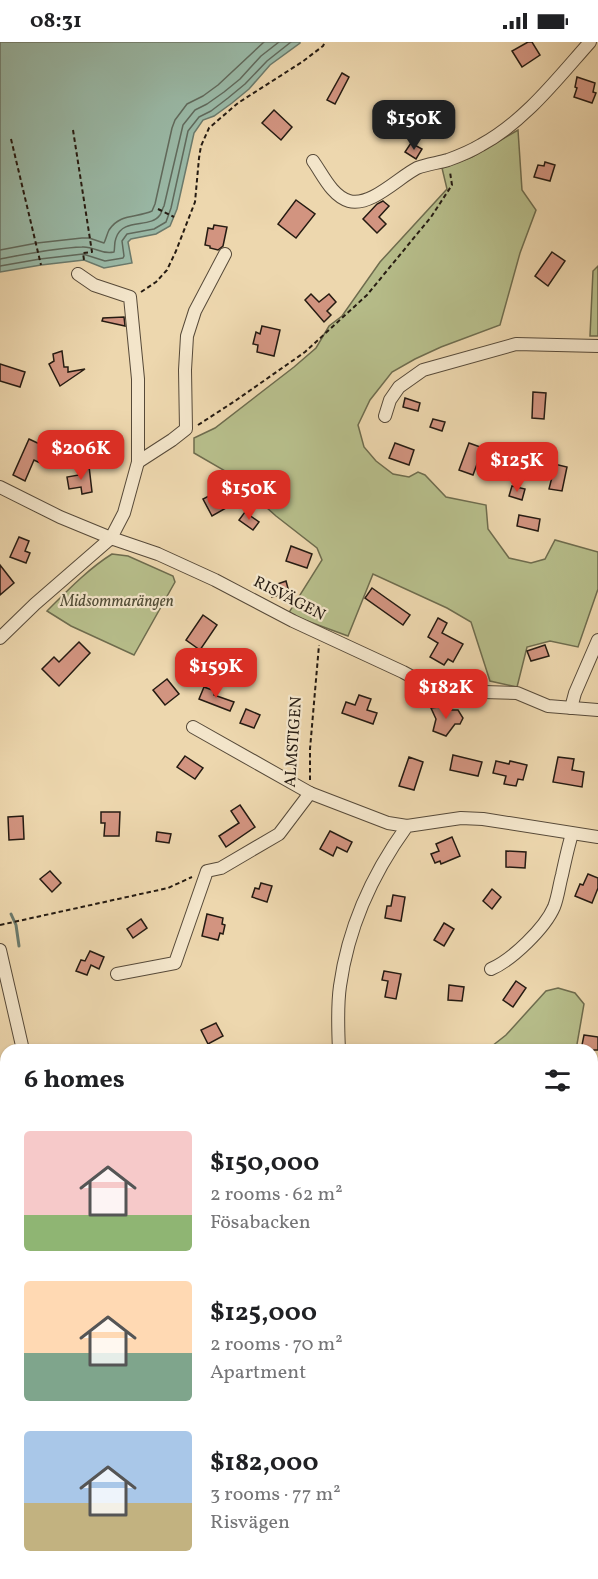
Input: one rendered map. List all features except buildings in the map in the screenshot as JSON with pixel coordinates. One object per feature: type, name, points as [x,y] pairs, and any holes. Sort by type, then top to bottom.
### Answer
[{"type":"street","points":[[313,161],[337,195],[348,201],[357,202],[380,193],[417,168],[448,160],[480,146],[509,127],[546,91],[590,42]]},
{"type":"street","points":[[138,462],[186,429],[187,336],[195,311],[225,254]]},
{"type":"street","points":[[0,638],[35,604],[111,538],[124,513],[138,462],[138,379],[130,297],[94,285],[78,274]]},
{"type":"street","points":[[385,416],[390,400],[399,387],[423,370],[516,344],[598,346]]},
{"type":"street","name":"RISVÄGEN","points":[[0,487],[60,518],[158,554],[427,685],[448,691],[517,693],[548,706],[598,710]]},
{"type":"street","points":[[571,708],[575,693],[598,640]]},
{"type":"street","points":[[193,727],[310,793],[388,823],[407,826],[461,818],[483,819],[598,837]]},
{"type":"street","name":"ALMSTIGEN","points":[[207,871],[221,868],[279,834],[310,793]]},
{"type":"street","points":[[339,1044],[340,988],[345,955],[374,879],[389,851],[407,826]]},
{"type":"street","points":[[491,969],[506,962],[522,948],[548,918],[554,907],[572,834]]},
{"type":"street","points":[[117,974],[176,963],[207,871]]},
{"type":"street","points":[[0,950],[22,1044]]},
{"type":"path","points":[[130,297],[146,290],[162,276],[176,251],[195,202],[201,146],[209,128],[238,103],[302,62],[326,42]]},
{"type":"path","points":[[73,130],[92,252],[83,253],[84,260]]},
{"type":"path","points":[[10,139],[41,265]]},
{"type":"path","points":[[186,429],[200,424],[305,352],[367,295],[431,217],[452,185],[448,160]]},
{"type":"path","points":[[158,209],[174,217]]},
{"type":"path","name":"ALMSTIGEN","points":[[310,793],[310,749],[320,634]]},
{"type":"path","points":[[0,925],[168,888],[207,871]]},
{"type":"green space","points":[[518,130],[522,190],[536,210],[520,253],[500,325],[441,347],[392,372],[370,400],[358,425],[364,447],[376,461],[393,474],[409,477],[418,472],[425,475],[446,497],[486,505],[488,529],[509,558],[531,563],[545,559],[555,540],[598,552],[598,589],[578,647],[550,641],[527,647],[517,687],[490,681],[471,622],[447,608],[373,574],[348,636],[288,614],[322,560],[317,548],[276,516],[227,472],[194,453],[194,438],[215,428],[316,348],[329,326],[342,316],[380,262],[447,189],[442,168],[472,157]]},
{"type":"green space","points":[[598,266],[598,336],[590,336],[593,271]]},
{"type":"green space","name":"Midsommarängen","points":[[112,554],[128,556],[173,576],[175,582],[134,655],[71,626],[47,611],[86,573]]},
{"type":"green space","points":[[558,988],[575,993],[584,1004],[577,1044],[495,1044],[506,1035],[546,991]]},
{"type":"water","points":[[0,42],[300,43],[270,65],[249,89],[232,103],[214,116],[203,120],[194,133],[177,209],[170,226],[156,234],[131,239],[128,242],[132,263],[104,268],[84,260],[0,272]]},
{"type":"waterway","points":[[11,914],[16,925],[19,946]]}]
